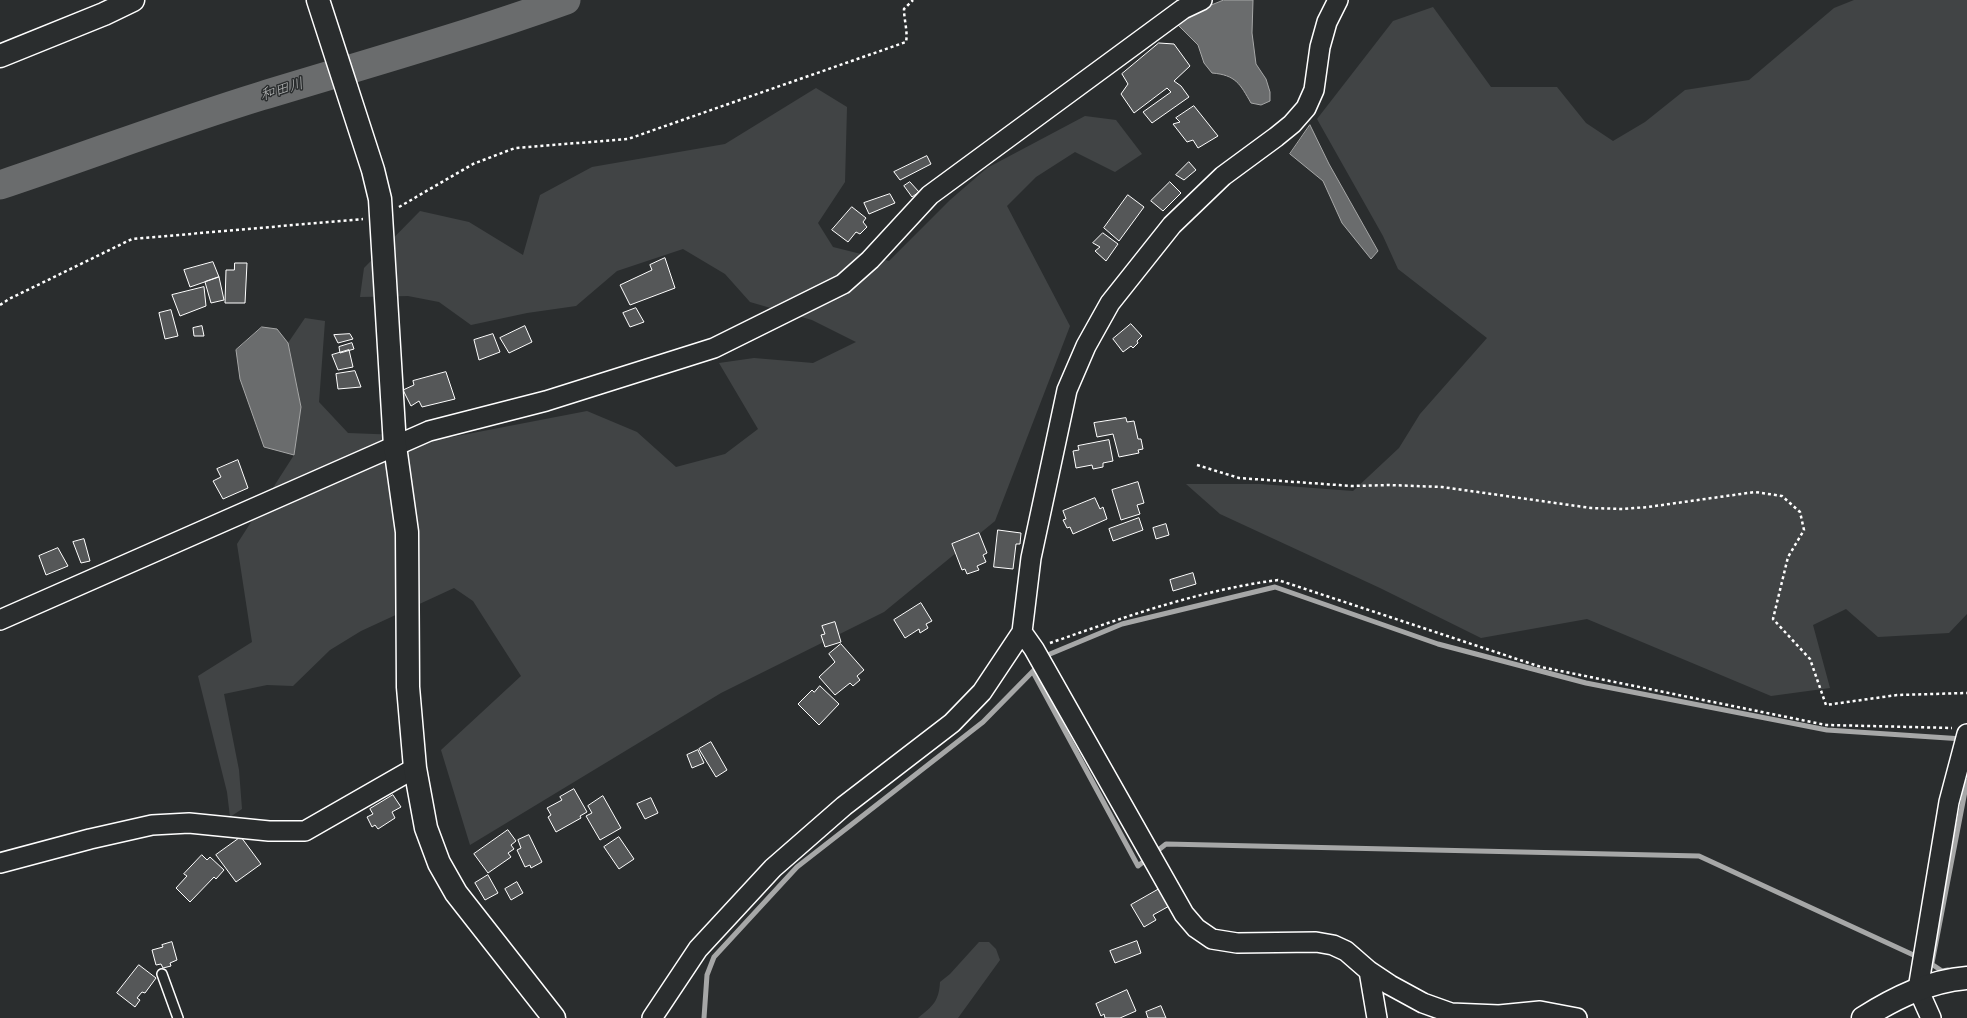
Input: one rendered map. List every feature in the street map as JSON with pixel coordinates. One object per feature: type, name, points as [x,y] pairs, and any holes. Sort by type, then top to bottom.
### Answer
[{"type":"street","points":[[0,56],[104,14],[133,0]]},
{"type":"street","points":[[318,0],[373,170],[380,199],[395,446],[407,532],[408,687],[415,768],[426,828],[439,863],[452,887],[554,1018]]},
{"type":"street","points":[[0,620],[429,431],[546,401],[714,348],[842,284],[870,260],[930,195],[1184,9],[1202,0]]},
{"type":"street","points":[[652,1018],[698,949],[773,868],[844,806],[952,723],[982,692],[1022,632],[1031,558],[1067,390],[1086,346],[1110,303],[1172,225],[1223,176],[1292,124],[1306,108],[1314,90],[1320,47],[1327,22],[1338,0]]},
{"type":"street","points":[[1022,632],[1034,649],[1184,914],[1196,928],[1212,939],[1237,943],[1316,942],[1333,945],[1346,951],[1369,971],[1390,985],[1423,1003],[1451,1013],[1499,1016],[1540,1010],[1577,1018]]},
{"type":"street","points":[[1931,1018],[1918,989],[1962,731]]},
{"type":"street","points":[[0,863],[90,839],[152,825],[189,823],[269,831],[305,831],[415,768]]},
{"type":"street","points":[[1369,971],[1377,1018]]},
{"type":"street","points":[[1863,1018],[1892,1001],[1918,989],[1952,979],[1967,978]]},
{"type":"lane","points":[[162,974],[178,1018]]},
{"type":"path","points":[[0,305],[9,299],[132,239],[381,217],[474,164],[515,148],[628,139],[906,42],[907,36],[904,21],[904,9],[913,0]]},
{"type":"path","points":[[1197,465],[1239,478],[1352,486],[1389,485],[1442,487],[1591,508],[1622,509],[1648,507],[1755,492],[1782,496],[1800,512],[1804,530],[1788,557],[1773,619],[1810,659],[1826,705],[1897,695],[1967,693]]},
{"type":"path","points":[[1034,649],[1139,612],[1239,585],[1278,580],[1541,667],[1826,725],[1962,731]]},
{"type":"shaded area","points":[[1224,0],[1253,0],[1252,33],[1256,64],[1266,79],[1270,92],[1270,101],[1261,105],[1251,103],[1244,91],[1232,78],[1212,73],[1204,63],[1198,45],[1177,24],[1209,6]]},
{"type":"shaded area","points":[[1854,0],[1967,0],[1967,614],[1949,633],[1878,637],[1846,609],[1813,625],[1830,688],[1771,696],[1587,619],[1481,638],[1380,588],[1220,514],[1186,484],[1260,484],[1353,491],[1399,448],[1420,414],[1487,338],[1398,269],[1383,236],[1317,119],[1393,21],[1433,7],[1491,87],[1557,87],[1586,123],[1613,141],[1645,122],[1685,90],[1749,80],[1834,8]]},
{"type":"shaded area","points":[[816,88],[847,107],[845,182],[818,223],[833,247],[889,261],[950,200],[987,168],[1085,116],[1116,120],[1142,154],[1115,172],[1075,152],[1036,177],[1007,206],[1070,326],[995,521],[884,612],[721,693],[470,845],[441,750],[521,676],[473,601],[454,588],[361,631],[330,650],[293,686],[267,685],[224,694],[239,770],[242,809],[230,817],[227,792],[198,676],[252,642],[237,544],[294,455],[301,407],[288,343],[305,318],[325,321],[319,402],[348,433],[452,437],[587,411],[637,432],[676,467],[725,454],[758,429],[719,363],[754,358],[813,363],[856,342],[812,320],[750,302],[725,274],[683,249],[617,271],[576,306],[527,313],[471,325],[439,302],[408,296],[360,297],[364,268],[420,211],[469,222],[523,255],[540,195],[592,167],[725,144]]},
{"type":"shaded area","points":[[1310,125],[1329,164],[1378,251],[1371,259],[1342,223],[1323,181],[1290,154]]},
{"type":"shaded area","points":[[262,327],[277,329],[288,343],[301,407],[294,455],[264,447],[240,379],[236,350]]},
{"type":"shaded area","points":[[979,942],[989,942],[996,949],[1000,960],[958,1018],[918,1018],[928,1010],[937,999],[940,982],[950,974]]},
{"type":"building","points":[[1159,43],[1174,44],[1190,66],[1174,81],[1181,86],[1189,97],[1152,123],[1143,112],[1171,92],[1167,88],[1134,113],[1121,94],[1128,84],[1122,74]]},
{"type":"building","points":[[1194,106],[1218,136],[1198,148],[1193,140],[1187,142],[1173,124],[1180,122],[1176,118]]},
{"type":"building","points":[[927,156],[931,164],[900,180],[894,172]]},
{"type":"building","points":[[1189,162],[1196,170],[1184,180],[1176,175]]},
{"type":"building","points":[[910,182],[919,192],[912,197],[904,186]]},
{"type":"building","points":[[1170,182],[1181,193],[1163,211],[1151,201]]},
{"type":"building","points":[[890,194],[895,203],[869,214],[864,203]]},
{"type":"building","points":[[1128,195],[1144,207],[1119,241],[1104,228]]},
{"type":"building","points":[[852,207],[866,218],[863,222],[867,227],[860,234],[856,232],[848,242],[832,230]]},
{"type":"building","points":[[1103,233],[1118,244],[1106,261],[1095,251],[1100,247],[1093,243]]},
{"type":"building","points":[[665,258],[675,288],[630,305],[620,285],[652,270],[650,265]]},
{"type":"building","points":[[213,262],[219,277],[190,287],[184,270]]},
{"type":"building","points":[[235,263],[247,263],[245,303],[225,303],[226,270],[234,270]]},
{"type":"building","points":[[219,277],[224,300],[211,303],[205,282]]},
{"type":"building","points":[[204,287],[206,306],[180,316],[172,295]]},
{"type":"building","points":[[636,308],[644,322],[630,327],[623,313]]},
{"type":"building","points":[[171,310],[178,336],[165,339],[159,313]]},
{"type":"building","points":[[1131,324],[1142,336],[1133,348],[1131,346],[1123,352],[1113,339]]},
{"type":"building","points":[[202,326],[204,336],[194,336],[193,328]]},
{"type":"building","points":[[525,326],[532,342],[509,353],[500,338]]},
{"type":"building","points":[[350,334],[353,339],[338,343],[334,335]]},
{"type":"building","points":[[493,334],[500,352],[479,360],[474,340]]},
{"type":"building","points":[[352,343],[354,349],[340,353],[339,347]]},
{"type":"building","points":[[349,350],[353,367],[338,370],[332,355]]},
{"type":"building","points":[[355,371],[361,387],[338,389],[336,374]]},
{"type":"building","points":[[446,372],[455,399],[422,407],[419,401],[411,406],[403,390],[414,385],[413,381]]},
{"type":"building","points":[[1126,418],[1127,422],[1134,421],[1138,439],[1141,439],[1143,449],[1138,450],[1139,453],[1119,457],[1113,434],[1097,437],[1094,423]]},
{"type":"building","points":[[1109,440],[1113,461],[1103,463],[1103,467],[1093,469],[1092,465],[1076,468],[1073,451],[1079,450],[1078,446]]},
{"type":"building","points":[[238,460],[248,488],[223,499],[213,481],[221,477],[217,469]]},
{"type":"building","points":[[1138,482],[1144,503],[1137,505],[1140,514],[1121,520],[1112,490]]},
{"type":"building","points":[[1095,498],[1100,509],[1103,507],[1107,519],[1073,534],[1070,527],[1067,528],[1063,520],[1066,519],[1063,511]]},
{"type":"building","points":[[1139,518],[1143,530],[1113,541],[1109,529]]},
{"type":"building","points":[[1166,524],[1169,535],[1156,539],[1153,528]]},
{"type":"building","points":[[998,530],[1021,533],[1020,544],[1016,544],[1013,569],[994,567]]},
{"type":"building","points":[[979,533],[987,553],[983,555],[986,562],[977,566],[979,570],[967,574],[965,569],[962,570],[952,544]]},
{"type":"building","points":[[84,539],[90,561],[81,563],[73,542]]},
{"type":"building","points":[[58,548],[68,566],[46,575],[39,556]]},
{"type":"building","points":[[1193,573],[1196,584],[1173,591],[1170,580]]},
{"type":"building","points":[[921,603],[932,621],[926,624],[928,628],[920,633],[919,629],[905,638],[894,620]]},
{"type":"building","points":[[835,622],[841,642],[825,647],[821,635],[825,634],[822,626]]},
{"type":"building","points":[[841,644],[864,670],[857,676],[860,680],[853,686],[850,683],[835,695],[819,677],[835,662],[829,654]]},
{"type":"building","points":[[820,686],[839,704],[819,725],[798,704],[812,690],[814,692]]},
{"type":"building","points":[[711,742],[727,770],[716,777],[699,749]]},
{"type":"building","points":[[698,750],[704,763],[692,768],[687,755]]},
{"type":"building","points":[[574,789],[587,812],[580,816],[581,818],[556,832],[548,817],[551,815],[547,808],[562,800],[560,797]]},
{"type":"building","points":[[393,795],[401,807],[392,812],[395,818],[378,829],[375,825],[372,827],[367,817],[373,814],[370,809]]},
{"type":"building","points":[[603,796],[621,828],[600,840],[586,816],[592,813],[588,806]]},
{"type":"building","points":[[651,798],[658,813],[645,819],[637,804]]},
{"type":"building","points":[[508,830],[516,841],[511,845],[514,849],[508,853],[511,857],[488,873],[474,854]]},
{"type":"building","points":[[529,835],[542,862],[531,868],[530,865],[525,867],[517,850],[521,848],[518,840]]},
{"type":"building","points":[[241,837],[261,864],[236,882],[216,855]]},
{"type":"building","points":[[619,837],[634,859],[619,869],[604,847]]},
{"type":"building","points":[[202,855],[207,860],[210,857],[224,870],[216,879],[214,877],[190,902],[176,888],[187,876],[184,874]]},
{"type":"building","points":[[488,875],[498,893],[485,900],[475,883]]},
{"type":"building","points":[[517,882],[523,893],[511,900],[505,889]]},
{"type":"building","points":[[1161,888],[1171,905],[1153,915],[1156,920],[1144,927],[1131,905]]},
{"type":"building","points":[[1137,941],[1141,953],[1115,963],[1110,951]]},
{"type":"building","points":[[172,942],[177,960],[170,963],[171,966],[163,968],[161,964],[156,965],[152,950],[163,947],[162,945]]},
{"type":"building","points":[[139,965],[156,978],[145,993],[142,992],[137,998],[140,1000],[135,1007],[117,993]]},
{"type":"building","points":[[1127,990],[1136,1011],[1120,1018],[1105,1018],[1104,1014],[1101,1016],[1096,1004]]},
{"type":"building","points":[[1161,1006],[1166,1018],[1148,1018],[1146,1012]]},
{"type":"waterway","name":"和田川","points":[[0,185],[228,106],[452,38],[566,0]]},
{"type":"waterway","points":[[1045,659],[1050,654],[1122,624],[1275,587],[1438,644],[1586,683],[1827,730],[1963,739]]},
{"type":"waterway","points":[[704,1018],[707,975],[714,957],[797,867],[983,722],[1039,665]]},
{"type":"waterway","points":[[1033,672],[1138,866],[1166,844],[1699,856],[1920,958]]},
{"type":"waterway","points":[[1932,963],[1967,781]]},
{"type":"waterway","points":[[1927,961],[1942,971],[1948,970]]}]
